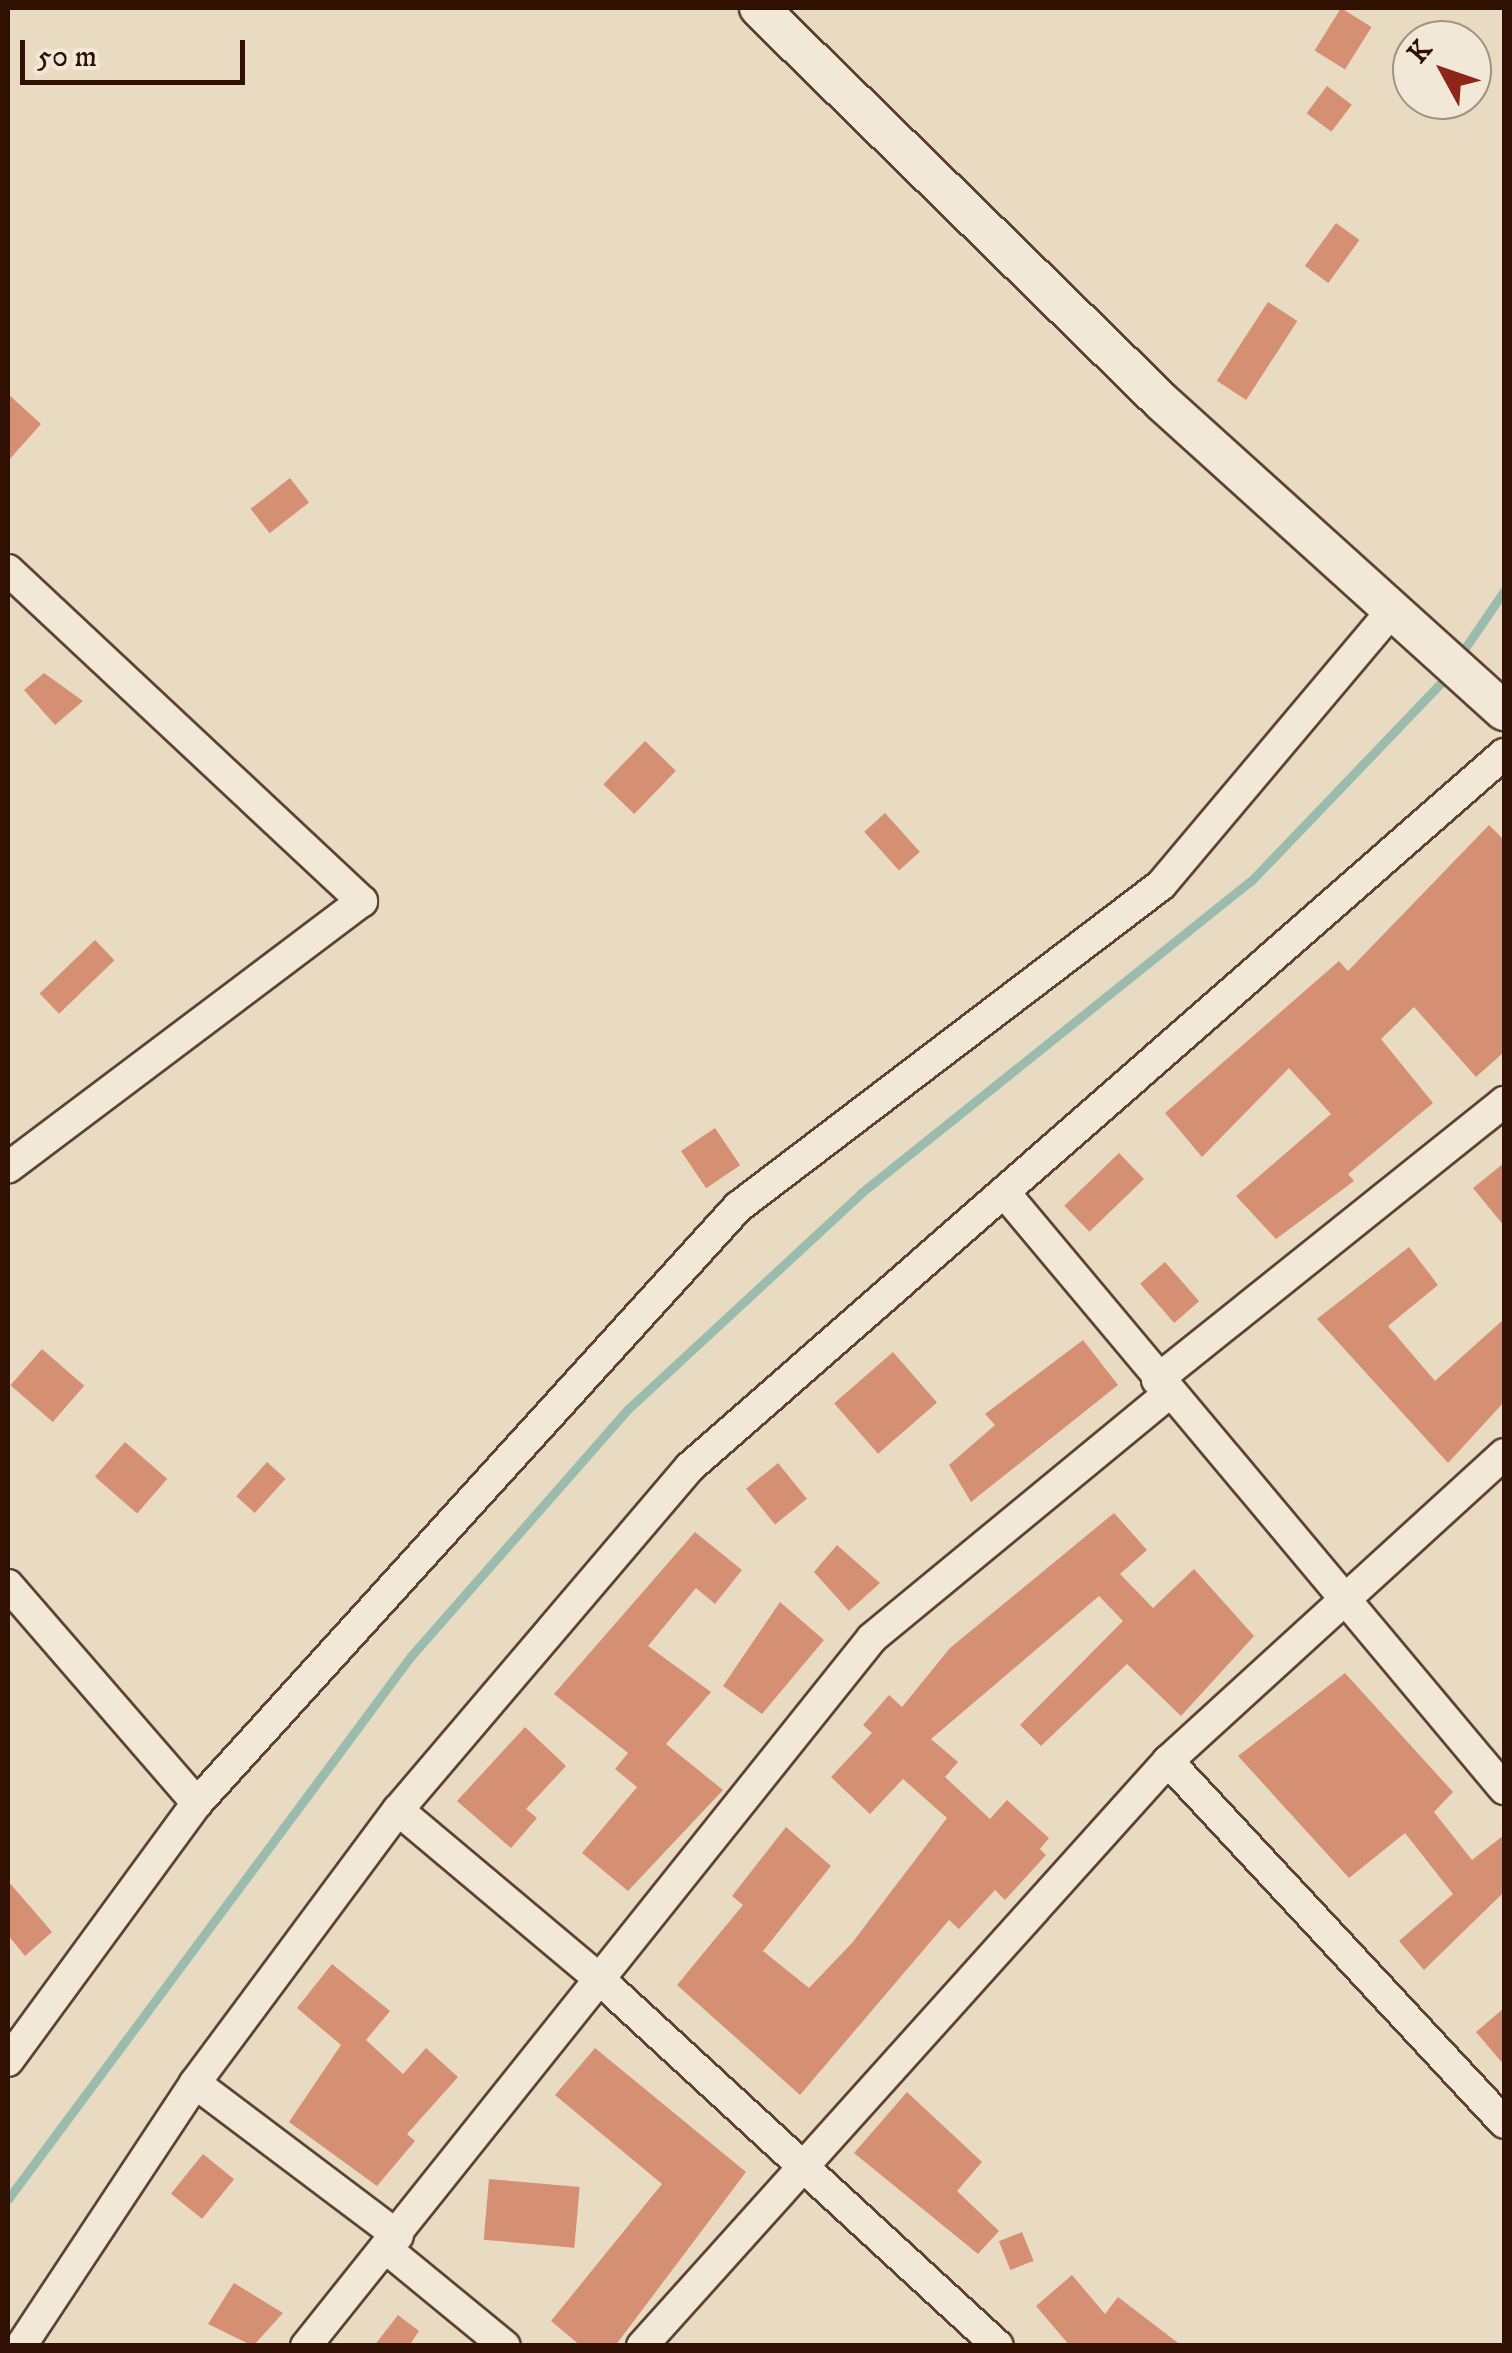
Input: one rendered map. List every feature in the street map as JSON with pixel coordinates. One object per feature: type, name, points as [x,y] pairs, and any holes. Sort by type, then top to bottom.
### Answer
[{"type":"street","points":[[760,8],[1388,615],[1504,712]]},
{"type":"street","points":[[8,570],[362,901],[8,1168]]},
{"type":"street","points":[[8,2061],[197,1802],[738,1207],[1161,885],[1388,615]]},
{"type":"street","points":[[21,2346],[195,2083],[398,1810],[690,1466],[1504,754]]},
{"type":"street","points":[[306,2346],[392,2243],[596,1976],[872,1638],[1163,1387],[1504,1102]]},
{"type":"street","points":[[1004,1192],[1163,1387],[1504,1789]]},
{"type":"street","points":[[642,2346],[1168,1761],[1343,1597],[1504,1454]]},
{"type":"street","points":[[8,1586],[197,1802]]},
{"type":"street","points":[[1168,1761],[1504,2122]]},
{"type":"street","points":[[398,1810],[596,1976],[998,2346]]},
{"type":"street","points":[[195,2083],[392,2243],[504,2346]]},
{"type":"building","points":[[1341,8],[1372,27],[1345,69],[1315,50]]},
{"type":"building","points":[[1327,86],[1352,105],[1331,132],[1307,113]]},
{"type":"building","points":[[1336,223],[1359,240],[1328,283],[1305,266]]},
{"type":"building","points":[[1268,302],[1297,321],[1246,400],[1217,381]]},
{"type":"building","points":[[8,394],[41,424],[8,461]]},
{"type":"building","points":[[290,478],[309,502],[270,533],[251,509]]},
{"type":"building","points":[[44,673],[83,701],[55,725],[24,690]]},
{"type":"building","points":[[645,741],[676,771],[634,814],[603,784]]},
{"type":"building","points":[[885,813],[920,852],[899,870],[864,832]]},
{"type":"building","points":[[1489,825],[1504,840],[1504,1052],[1476,1077],[1414,1007],[1381,1039],[1433,1103],[1348,1174],[1354,1181],[1276,1239],[1236,1196],[1331,1114],[1289,1068],[1202,1157],[1165,1113],[1339,961],[1348,971]]},
{"type":"building","points":[[95,940],[114,960],[59,1014],[40,993]]},
{"type":"building","points":[[715,1128],[740,1165],[706,1188],[681,1151]]},
{"type":"building","points":[[1119,1153],[1144,1179],[1089,1232],[1064,1206]]},
{"type":"building","points":[[1504,1163],[1504,1226],[1473,1188]]},
{"type":"building","points":[[1409,1247],[1438,1285],[1388,1326],[1435,1381],[1504,1319],[1504,1402],[1448,1463],[1317,1319]]},
{"type":"building","points":[[1165,1262],[1199,1301],[1174,1323],[1140,1284]]},
{"type":"building","points":[[1083,1340],[1118,1385],[971,1502],[949,1465],[995,1425],[985,1414]]},
{"type":"building","points":[[42,1349],[84,1386],[53,1422],[11,1385]]},
{"type":"building","points":[[893,1352],[937,1403],[878,1454],[834,1403]]},
{"type":"building","points":[[125,1442],[167,1479],[137,1513],[95,1477]]},
{"type":"building","points":[[267,1462],[286,1479],[255,1513],[236,1496]]},
{"type":"building","points":[[778,1463],[807,1499],[775,1525],[746,1489]]},
{"type":"building","points":[[1114,1513],[1147,1550],[1120,1574],[1153,1608],[1194,1569],[1254,1636],[1181,1716],[1127,1664],[1041,1746],[1020,1725],[1123,1621],[1099,1596],[931,1739],[958,1762],[945,1777],[990,1819],[1007,1800],[1049,1838],[1040,1849],[1046,1855],[1005,1900],[995,1890],[959,1929],[949,1920],[800,2095],[677,1985],[743,1905],[732,1896],[786,1827],[831,1866],[763,1951],[809,1988],[852,1943],[947,1818],[903,1779],[870,1814],[831,1777],[872,1733],[863,1725],[889,1695],[902,1707],[950,1648]]},
{"type":"building","points":[[695,1532],[742,1570],[715,1604],[696,1588],[648,1646],[711,1692],[666,1744],[723,1790],[628,1891],[582,1853],[637,1787],[615,1769],[628,1753],[554,1694]]},
{"type":"building","points":[[837,1545],[880,1583],[849,1611],[814,1572]]},
{"type":"building","points":[[780,1602],[824,1640],[762,1714],[723,1686]]},
{"type":"building","points":[[1345,1673],[1453,1792],[1434,1812],[1472,1860],[1504,1835],[1504,1892],[1424,1970],[1399,1941],[1453,1894],[1405,1833],[1349,1878],[1238,1756]]},
{"type":"building","points":[[525,1727],[566,1766],[526,1809],[537,1818],[511,1848],[457,1801]]},
{"type":"building","points":[[8,1881],[52,1932],[25,1956],[8,1935]]},
{"type":"building","points":[[332,1964],[390,2011],[366,2040],[403,2074],[426,2048],[458,2077],[407,2134],[415,2141],[377,2186],[289,2122],[341,2045],[297,2008]]},
{"type":"building","points":[[1504,2008],[1504,2065],[1476,2032]]},
{"type":"building","points":[[595,2048],[746,2172],[615,2346],[581,2346],[551,2321],[662,2184],[555,2095]]},
{"type":"building","points":[[907,2092],[982,2162],[957,2191],[999,2231],[978,2254],[854,2153]]},
{"type":"building","points":[[203,2154],[234,2179],[202,2219],[171,2194]]},
{"type":"building","points":[[489,2179],[580,2187],[574,2248],[484,2240]]},
{"type":"building","points":[[1022,2232],[1034,2261],[1010,2270],[999,2241]]},
{"type":"building","points":[[1072,2275],[1105,2314],[1118,2297],[1182,2346],[1070,2346],[1036,2306]]},
{"type":"building","points":[[234,2283],[283,2313],[253,2346],[208,2324]]},
{"type":"building","points":[[398,2315],[419,2331],[409,2346],[374,2346]]},
{"type":"waterway","points":[[1463,651],[1504,591]]},
{"type":"waterway","points":[[8,2199],[411,1656],[628,1409],[861,1193],[1251,881],[1440,684]]}]
